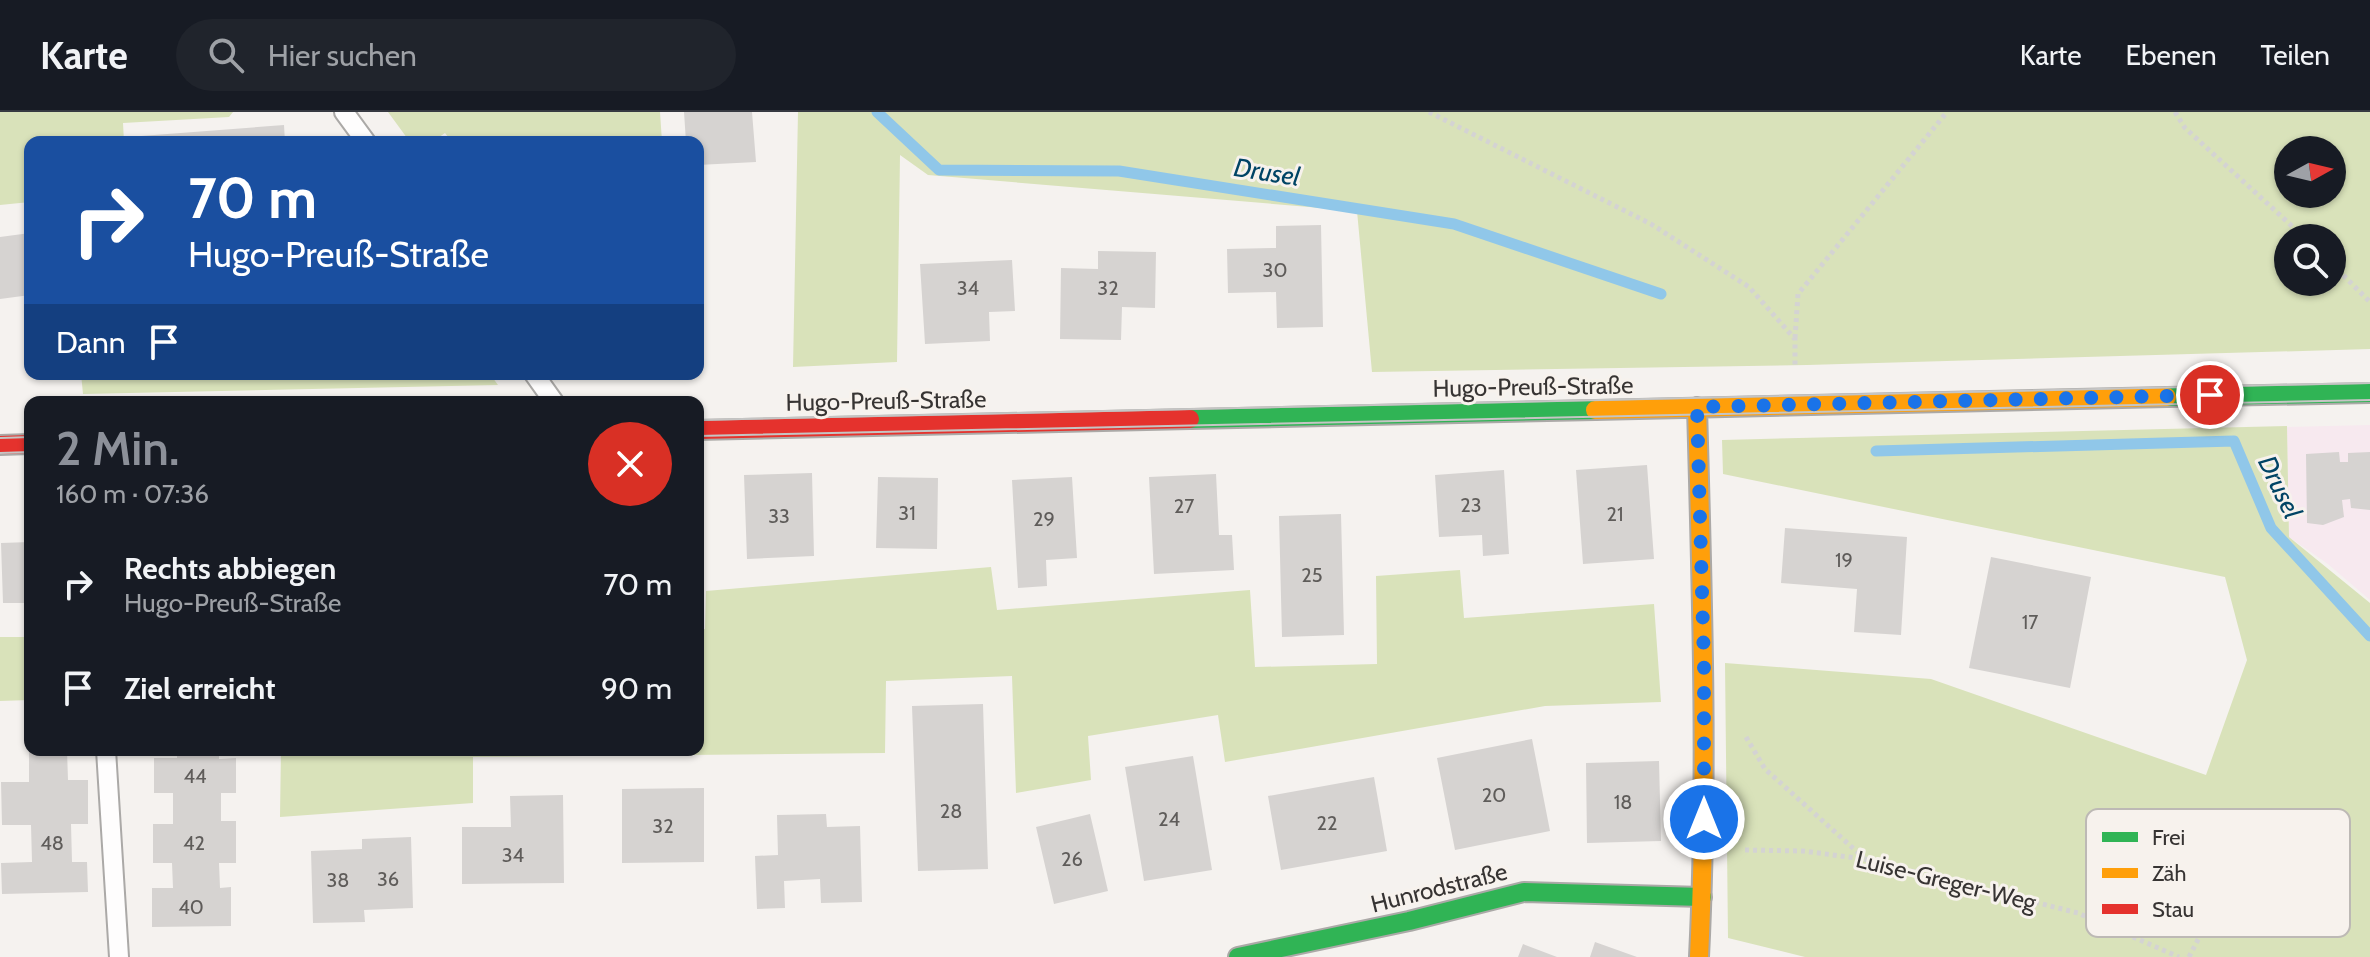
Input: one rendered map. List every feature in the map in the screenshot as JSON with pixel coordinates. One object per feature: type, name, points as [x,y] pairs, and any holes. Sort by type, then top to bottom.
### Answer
[{"type":"street","name":"Hugo-Preuß-Straße","points":[[704,430],[2370,393]]},
{"type":"street","points":[[1697,407],[1704,665],[1704,850],[1699,957]]},
{"type":"street","points":[[0,445],[24,444]]},
{"type":"street","name":"Hunrodstraße","points":[[1238,957],[1409,921],[1524,892],[1702,897]]},
{"type":"lane","points":[[344,112],[362,136]]},
{"type":"lane","points":[[106,756],[119,957]]},
{"type":"path","points":[[1429,112],[1651,224],[1749,287],[1795,339]]},
{"type":"path","points":[[1797,404],[1795,339],[1798,294],[1947,112]]},
{"type":"path","points":[[2175,112],[2185,128],[2290,224]]},
{"type":"path","points":[[2346,278],[2370,302]]},
{"type":"path","points":[[1742,730],[1765,769],[1864,859]]},
{"type":"path","name":"Luise-Greger-Weg","points":[[1704,850],[1803,851],[1864,859],[2086,916]]},
{"type":"path","name":"Luise-Greger-Weg","points":[[2133,937],[2179,957]]},
{"type":"path","points":[[2189,957],[2199,937]]},
{"type":"shaded area","points":[[2370,425],[2370,600],[2328,564],[2289,537],[2287,427]]},
{"type":"green space","points":[[0,112],[233,112],[229,117],[123,123],[124,136],[24,136],[24,203],[0,205]]},
{"type":"green space","points":[[388,112],[660,112],[662,136],[447,136],[445,133],[441,136],[406,136]]},
{"type":"green space","points":[[798,112],[2370,112],[2370,349],[1807,365],[1372,372],[1357,211],[928,175],[900,155],[897,362],[793,367]]},
{"type":"green space","points":[[82,380],[494,380],[498,385],[83,394]]},
{"type":"green space","points":[[2287,426],[2289,537],[2370,603],[2370,957],[1805,957],[1728,938],[1725,663],[1931,679],[2206,775],[2247,660],[2225,577],[1723,474],[1722,440]]},
{"type":"green space","points":[[991,567],[997,610],[1250,590],[1255,667],[1377,664],[1376,576],[1460,570],[1464,618],[1654,604],[1661,702],[1545,706],[1225,762],[1218,715],[1088,736],[1091,780],[1016,793],[1012,676],[886,681],[885,753],[704,755],[706,591]]},
{"type":"green space","points":[[0,637],[24,637],[24,700],[0,701]]},
{"type":"green space","points":[[281,756],[576,756],[473,757],[473,803],[280,817]]},
{"type":"building","points":[[684,112],[752,112],[756,162],[704,165],[704,136],[686,136]]},
{"type":"building","points":[[284,125],[285,136],[141,136]]},
{"type":"building","points":[[1321,225],[1323,327],[1277,328],[1276,292],[1228,293],[1227,249],[1276,248],[1276,226]]},
{"type":"building","points":[[24,234],[24,296],[0,299],[0,237]]},
{"type":"building","points":[[1098,251],[1156,252],[1155,308],[1122,307],[1121,340],[1060,339],[1061,268],[1098,269]]},
{"type":"building","points":[[1012,260],[1015,311],[989,312],[990,341],[925,344],[920,264]]},
{"type":"building","points":[[2339,452],[2340,462],[2348,462],[2348,453],[2370,452],[2370,510],[2351,508],[2350,499],[2342,500],[2344,517],[2323,525],[2307,523],[2306,454]]},
{"type":"building","points":[[1647,465],[1654,559],[1583,564],[1576,470]]},
{"type":"building","points":[[1504,470],[1509,554],[1483,556],[1482,535],[1439,537],[1435,475]]},
{"type":"building","points":[[812,473],[814,556],[747,559],[744,475]]},
{"type":"building","points":[[1216,474],[1219,535],[1232,535],[1234,570],[1154,574],[1149,477]]},
{"type":"building","points":[[878,477],[938,478],[937,549],[876,548]]},
{"type":"building","points":[[1072,477],[1077,558],[1046,560],[1047,586],[1018,588],[1012,480]]},
{"type":"building","points":[[1341,514],[1344,635],[1282,637],[1279,516]]},
{"type":"building","points":[[1785,528],[1907,537],[1901,635],[1854,632],[1857,589],[1781,583]]},
{"type":"building","points":[[24,542],[24,603],[3,603],[1,543]]},
{"type":"building","points":[[1991,557],[2091,577],[2070,688],[1969,668]]},
{"type":"building","points":[[983,704],[988,869],[918,871],[912,706]]},
{"type":"building","points":[[1532,739],[1550,831],[1455,850],[1437,758]]},
{"type":"building","points":[[29,756],[67,756],[68,780],[88,780],[88,824],[71,824],[72,862],[87,862],[88,892],[2,894],[1,863],[32,862],[31,825],[2,825],[1,782],[29,782]]},
{"type":"building","points":[[1193,756],[1212,870],[1144,881],[1125,767]]},
{"type":"building","points":[[154,758],[236,758],[236,793],[221,793],[221,821],[236,821],[236,863],[219,863],[220,888],[231,887],[231,926],[152,927],[152,888],[173,888],[172,863],[153,863],[153,824],[173,824],[173,793],[154,793]]},
{"type":"building","points":[[1659,761],[1661,841],[1587,843],[1586,763]]},
{"type":"building","points":[[1374,777],[1387,851],[1281,870],[1268,796]]},
{"type":"building","points":[[704,788],[704,862],[622,863],[622,789]]},
{"type":"building","points":[[563,795],[564,883],[462,884],[462,827],[511,827],[510,796]]},
{"type":"building","points":[[826,814],[827,827],[860,826],[862,902],[821,903],[820,879],[784,881],[785,908],[757,909],[755,856],[778,855],[777,815]]},
{"type":"building","points":[[1090,814],[1108,891],[1054,904],[1036,827]]},
{"type":"building","points":[[411,837],[413,908],[364,910],[365,922],[313,923],[311,851],[362,849],[362,839]]},
{"type":"building","points":[[1595,942],[1637,957],[1590,957]]},
{"type":"building","points":[[1523,944],[1557,957],[1518,957]]},
{"type":"waterway","name":"Drusel","points":[[877,112],[939,170],[1119,171],[1454,224],[1661,294]]},
{"type":"waterway","name":"Drusel","points":[[1876,451],[2234,441],[2271,528],[2370,636]]},
{"type":"tram line","points":[[704,420],[2370,383]]},
{"type":"tram line","points":[[704,436],[2370,400]]},
{"type":"tram line","points":[[0,438],[24,437]]},
{"type":"tram line","points":[[0,453],[24,452]]},
{"type":"traffic: fast","points":[[2167,397],[2370,393]]},
{"type":"traffic: fast","points":[[1190,419],[1595,410]]},
{"type":"traffic: fast","points":[[1238,957],[1409,921],[1524,892],[1702,897]]},
{"type":"traffic: slow","points":[[1595,410],[2167,397]]},
{"type":"traffic: slow","points":[[1697,407],[1704,751],[1699,957]]},
{"type":"traffic: jam","points":[[704,430],[1190,419]]},
{"type":"traffic: jam","points":[[0,445],[24,444]]},
{"type":"route","points":[[1704,819],[1704,665],[1697,407],[2210,395]]}]
